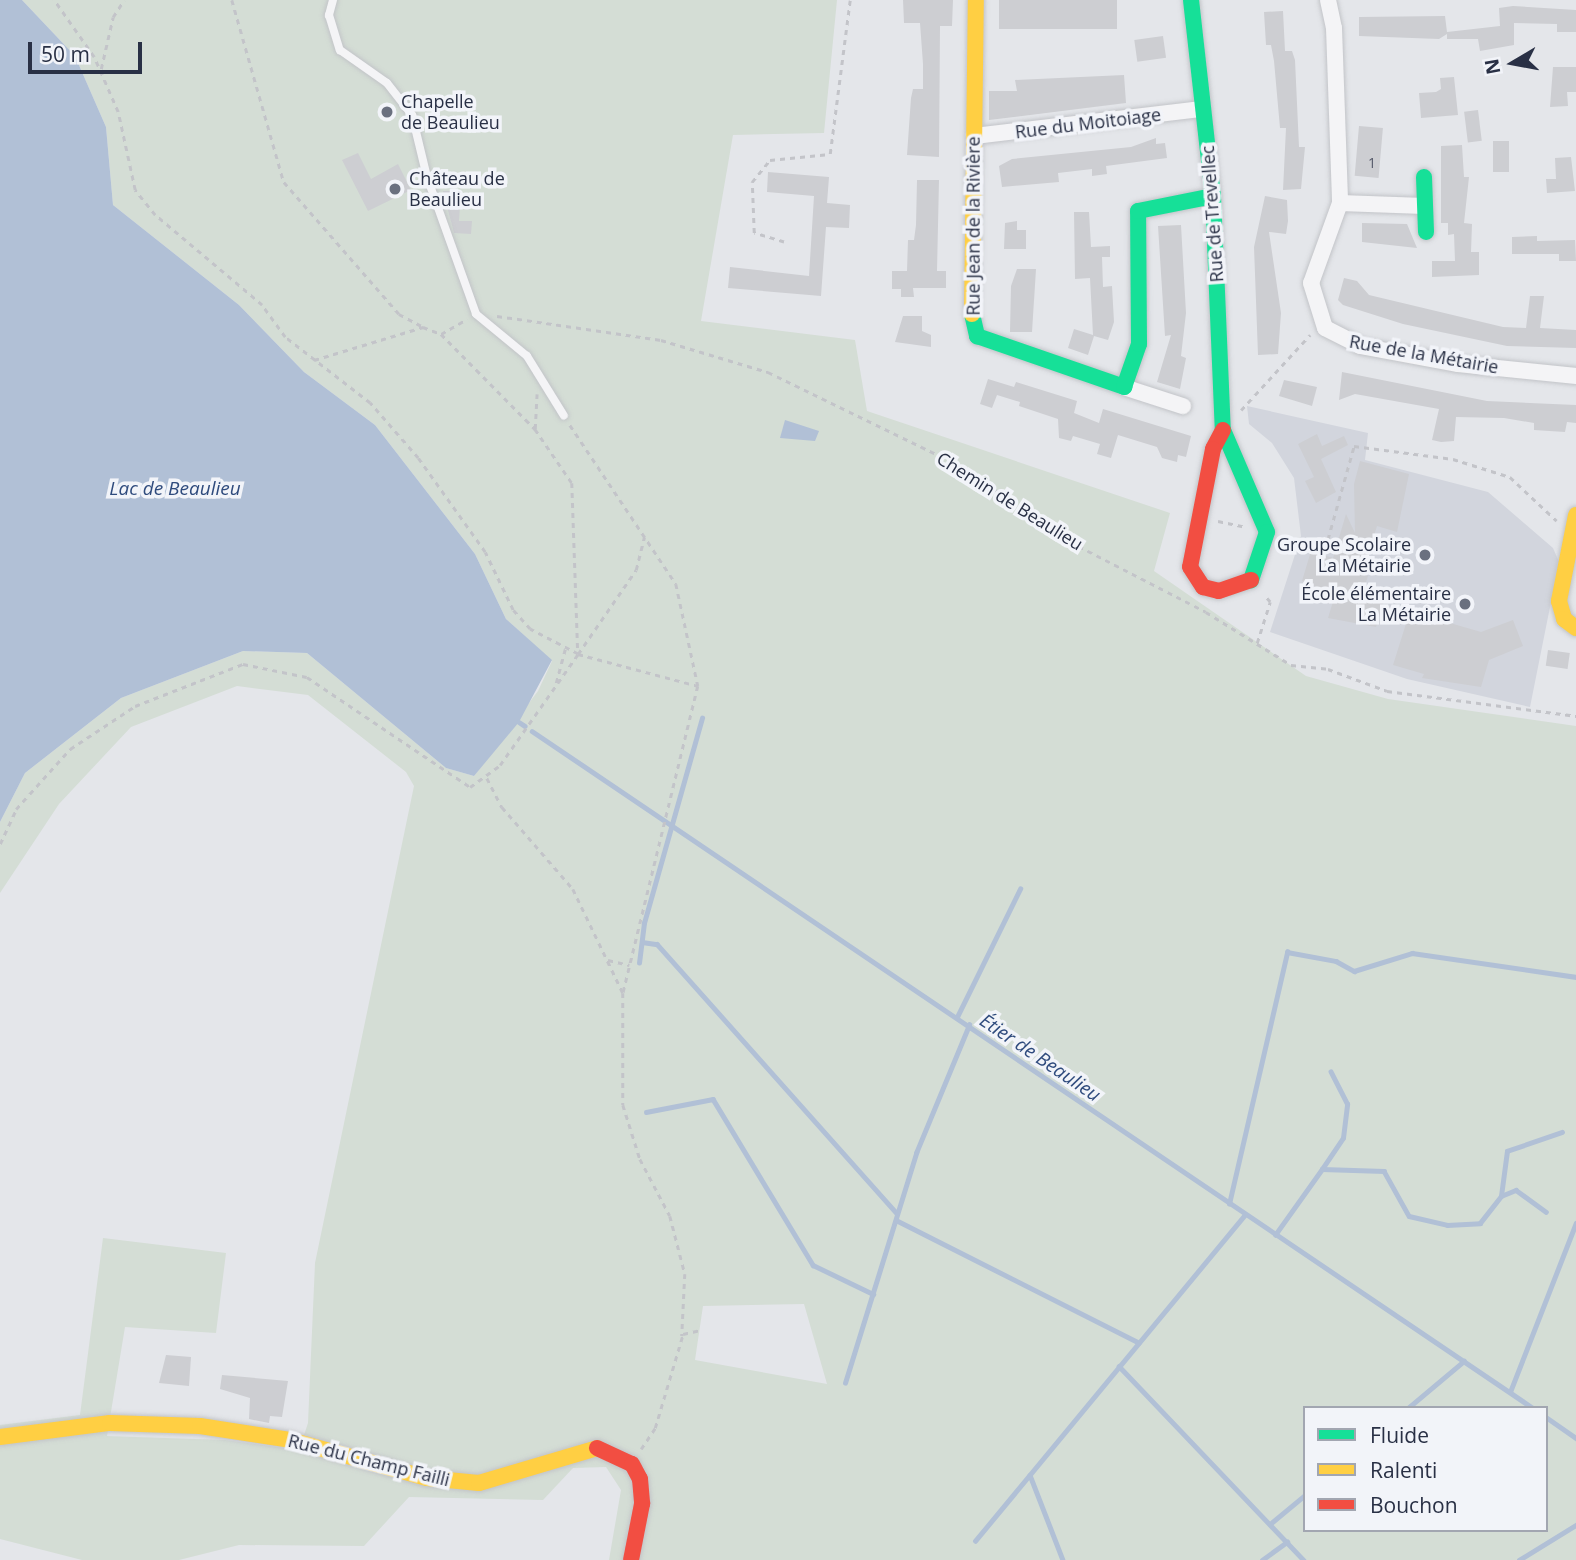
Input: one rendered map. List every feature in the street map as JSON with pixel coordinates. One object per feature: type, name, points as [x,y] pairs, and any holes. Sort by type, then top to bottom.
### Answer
[{"type":"street","name":"Rue Jean de la Rivière","points":[[976,0],[972,322],[977,336],[1183,406]]},
{"type":"street","name":"Rue de Trevellec","points":[[1191,0],[1213,196],[1223,430],[1198,516],[1193,577],[1219,591],[1252,580]]},
{"type":"street","points":[[1322,323],[1311,283],[1340,203],[1334,27],[1328,0]]},
{"type":"street","name":"Rue du Moitoiage","points":[[974,136],[1202,109]]},
{"type":"street","points":[[1424,177],[1426,232]]},
{"type":"street","points":[[1124,387],[1139,344],[1138,211],[1213,196]]},
{"type":"street","points":[[1340,203],[1424,206]]},
{"type":"street","name":"Rue de la Métairie","points":[[1322,323],[1341,339],[1360,345],[1458,364],[1576,376]]},
{"type":"street","name":"Rue de Trevellec","points":[[1223,430],[1267,532]]},
{"type":"street","points":[[1576,515],[1559,601],[1563,619],[1576,628]]},
{"type":"street","points":[[1252,580],[1267,532]]},
{"type":"street","name":"Rue du Champ Failli","points":[[0,1437],[110,1423],[236,1429],[452,1482],[500,1479],[583,1449],[612,1452],[632,1464]]},
{"type":"street","points":[[631,1560],[642,1490],[632,1464]]},
{"type":"lane","points":[[333,0],[329,15],[340,50],[387,83],[412,115],[427,177],[476,314],[538,372],[564,416]]},
{"type":"path","points":[[54,0],[101,72],[118,112],[135,190],[314,360],[370,403],[418,458],[485,552],[513,610],[530,629],[578,654],[698,686]]},
{"type":"path","points":[[101,72],[113,17],[124,0]]},
{"type":"path","points":[[232,0],[284,182],[399,314],[441,334],[536,429],[572,483],[578,654]]},
{"type":"path","points":[[784,242],[754,233],[752,182],[770,160],[830,154],[850,0]]},
{"type":"path","points":[[441,334],[476,314]]},
{"type":"path","name":"Chemin de Beaulieu","points":[[476,314],[538,318],[661,340],[768,372],[964,467],[1060,537],[1291,664],[1328,669],[1387,691],[1576,716]]},
{"type":"path","points":[[1223,430],[1322,323]]},
{"type":"path","points":[[314,360],[423,327]]},
{"type":"path","points":[[536,429],[538,372]]},
{"type":"path","points":[[564,416],[676,584],[698,686],[623,993],[623,1105],[640,1159],[670,1216],[685,1274],[682,1336],[655,1428],[632,1464]]},
{"type":"path","points":[[1198,516],[1267,532],[1325,550],[1354,446],[1453,459],[1510,477],[1572,535]]},
{"type":"path","points":[[0,844],[16,809],[70,749],[135,706],[243,664],[307,677],[460,784],[470,787],[487,778],[556,686],[636,570],[644,537]]},
{"type":"path","points":[[1252,580],[1270,602],[1257,643]]},
{"type":"path","points":[[556,686],[565,649]]},
{"type":"path","points":[[487,778],[502,807],[573,889],[623,993]]},
{"type":"path","points":[[608,960],[630,965]]},
{"type":"path","points":[[682,1336],[701,1330]]},
{"type":"shaded area","points":[[22,0],[837,0],[824,133],[733,135],[701,321],[855,340],[867,411],[1170,513],[1154,571],[1306,676],[1388,699],[1576,726],[1576,1560],[609,1560],[621,1490],[606,1467],[573,1468],[543,1500],[409,1497],[364,1546],[239,1545],[179,1560],[82,1560],[0,1539],[0,1425],[80,1415],[103,1238],[226,1253],[216,1333],[125,1327],[107,1436],[225,1440],[299,1450],[308,1423],[315,1263],[414,786],[406,772],[308,695],[237,686],[131,727],[59,804],[0,893],[0,822],[25,773],[121,698],[243,651],[307,653],[446,768],[474,776],[538,691],[552,661],[506,619],[475,554],[375,425],[304,372],[239,305],[113,205],[106,127],[75,56]],"holes":[[[804,1304],[827,1384],[695,1360],[703,1306]]]},
{"type":"shaded area","name":"Groupe Scolaire La Métairie","points":[[1247,406],[1368,433],[1365,460],[1488,492],[1553,548],[1559,562],[1530,707],[1407,679],[1270,632],[1301,536],[1294,478],[1272,443],[1249,424]]},
{"type":"water","name":"Lac de Beaulieu","points":[[0,0],[22,0],[75,56],[106,127],[113,205],[239,305],[304,372],[375,425],[475,554],[506,619],[552,660],[519,722],[474,776],[446,768],[307,653],[243,651],[121,698],[25,773],[0,822]]},
{"type":"water","points":[[785,420],[819,431],[815,441],[780,438]]},
{"type":"building","points":[[903,0],[953,0],[952,26],[940,26],[939,157],[907,155],[911,98],[913,89],[923,89],[923,64],[920,23],[904,23]]},
{"type":"building","points":[[999,0],[1117,0],[1117,29],[999,29]]},
{"type":"building","points":[[1513,6],[1576,10],[1576,32],[1557,32],[1557,24],[1514,23],[1514,45],[1480,51],[1478,39],[1447,39],[1447,34],[1439,39],[1359,36],[1359,17],[1445,16],[1447,32],[1500,26],[1499,8]]},
{"type":"building","points":[[1283,11],[1285,51],[1292,51],[1295,60],[1299,147],[1305,147],[1301,189],[1283,190],[1286,128],[1280,128],[1274,61],[1271,45],[1266,45],[1264,12]]},
{"type":"building","points":[[1163,36],[1166,58],[1137,62],[1134,40]]},
{"type":"building","points":[[1553,67],[1576,67],[1576,92],[1567,92],[1568,106],[1550,107]]},
{"type":"building","points":[[1124,75],[1126,103],[989,120],[989,91],[1017,91],[1015,80]]},
{"type":"building","points":[[1454,77],[1458,115],[1421,118],[1419,93],[1436,92],[1441,89],[1440,78]]},
{"type":"building","points":[[1478,110],[1482,141],[1468,142],[1464,112]]},
{"type":"building","points":[[1359,126],[1383,128],[1379,178],[1355,176]]},
{"type":"building","points":[[1156,138],[1156,144],[1165,143],[1167,158],[1106,166],[1107,174],[1092,176],[1092,169],[1058,173],[1059,182],[1002,187],[999,166],[1012,159],[1131,147]]},
{"type":"building","points":[[1493,141],[1509,141],[1509,172],[1493,172]]},
{"type":"building","points":[[1462,145],[1464,177],[1469,177],[1464,223],[1472,224],[1471,252],[1479,252],[1479,275],[1432,277],[1432,261],[1455,261],[1454,234],[1448,235],[1448,223],[1441,223],[1441,146]]},
{"type":"building","name":"Château de Beaulieu","points":[[358,153],[371,179],[398,164],[411,190],[368,211],[342,160]]},
{"type":"building","points":[[1571,157],[1575,191],[1547,193],[1546,179],[1556,179],[1555,158]]},
{"type":"building","points":[[768,172],[829,177],[827,203],[850,205],[849,228],[826,227],[821,296],[728,288],[730,267],[809,276],[814,196],[767,192]]},
{"type":"building","points":[[917,180],[939,180],[937,271],[946,271],[946,288],[913,288],[914,297],[901,297],[901,289],[892,289],[892,271],[907,271],[908,240],[914,240],[916,225]]},
{"type":"building","points":[[443,191],[461,191],[459,221],[472,221],[471,234],[454,233]]},
{"type":"building","points":[[1265,196],[1287,200],[1288,221],[1286,234],[1269,232],[1281,313],[1278,354],[1258,355],[1254,247]]},
{"type":"building","points":[[1074,212],[1089,212],[1091,247],[1110,246],[1110,257],[1102,257],[1103,287],[1112,286],[1114,322],[1108,340],[1094,336],[1088,355],[1068,348],[1074,329],[1093,335],[1090,278],[1075,279]]},
{"type":"building","points":[[1017,221],[1017,230],[1026,230],[1026,249],[1004,249],[1005,223]]},
{"type":"building","points":[[1362,223],[1407,224],[1417,248],[1362,242]]},
{"type":"building","points":[[1181,225],[1186,313],[1181,356],[1186,358],[1180,389],[1157,382],[1171,335],[1165,336],[1158,226]]},
{"type":"building","points":[[1537,236],[1537,241],[1575,240],[1576,261],[1559,261],[1559,254],[1512,254],[1512,237]]},
{"type":"building","points":[[1017,269],[1036,269],[1032,332],[1010,332],[1011,286]]},
{"type":"building","points":[[1344,278],[1357,281],[1369,295],[1503,327],[1526,328],[1530,296],[1544,296],[1540,328],[1576,330],[1576,348],[1507,346],[1403,324],[1343,305],[1338,300]]},
{"type":"building","points":[[903,316],[922,316],[922,331],[931,335],[931,347],[895,342]]},
{"type":"building","points":[[1342,372],[1487,401],[1576,405],[1576,423],[1567,422],[1565,432],[1534,430],[1534,423],[1504,418],[1456,417],[1454,441],[1441,442],[1432,440],[1439,409],[1355,394],[1339,400]]},
{"type":"building","points":[[988,379],[1014,387],[1016,382],[1077,401],[1074,413],[1099,423],[1103,409],[1191,436],[1186,457],[1178,455],[1177,462],[1162,458],[1157,447],[1118,435],[1111,458],[1097,454],[1100,444],[1073,436],[1071,441],[1059,438],[1058,419],[1019,406],[1020,402],[997,395],[992,408],[980,404]]},
{"type":"building","points":[[1284,380],[1317,387],[1312,406],[1279,396]]},
{"type":"building","points":[[1317,434],[1322,446],[1344,436],[1348,445],[1321,459],[1336,492],[1316,503],[1305,481],[1314,477],[1298,444]]},
{"type":"building","points":[[1360,461],[1409,474],[1397,532],[1377,526],[1362,574],[1368,576],[1365,585],[1387,591],[1376,627],[1328,618],[1335,595],[1302,581],[1311,551],[1333,558],[1346,514],[1355,533],[1354,484]]},
{"type":"building","points":[[1410,611],[1444,616],[1443,621],[1481,632],[1513,620],[1523,646],[1489,660],[1481,687],[1422,678],[1424,674],[1393,665]]},
{"type":"building","points":[[1548,650],[1570,653],[1568,669],[1546,666]]},
{"type":"building","points":[[166,1355],[191,1357],[189,1386],[159,1383]]},
{"type":"building","points":[[222,1375],[288,1381],[282,1417],[270,1416],[269,1423],[249,1419],[250,1398],[220,1389]]},
{"type":"waterway","points":[[639,963],[644,923],[702,718]]},
{"type":"waterway","name":"Étier de Beaulieu","points":[[519,722],[525,726]]},
{"type":"waterway","name":"Étier de Beaulieu","points":[[532,731],[1530,1406]]},
{"type":"waterway","points":[[957,1017],[1020,889]]},
{"type":"waterway","points":[[642,942],[657,944],[897,1213]]},
{"type":"waterway","points":[[1229,1204],[1287,952],[1336,961],[1354,971],[1412,953],[1576,977]]},
{"type":"waterway","points":[[845,1383],[916,1153],[969,1025]]},
{"type":"waterway","points":[[1322,1169],[1343,1138],[1347,1104],[1331,1072]]},
{"type":"waterway","points":[[646,1112],[713,1099],[813,1265],[873,1294]]},
{"type":"waterway","points":[[1275,1235],[1322,1169],[1384,1171],[1409,1216],[1447,1225],[1480,1223],[1501,1196],[1507,1151],[1562,1132]]},
{"type":"waterway","points":[[1501,1196],[1516,1190],[1546,1212]]},
{"type":"waterway","points":[[975,1541],[1245,1215]]},
{"type":"waterway","points":[[896,1220],[1139,1343]]},
{"type":"waterway","points":[[1510,1392],[1576,1223]]},
{"type":"waterway","points":[[1410,1406],[1464,1361]]},
{"type":"waterway","points":[[1119,1366],[1304,1560]]},
{"type":"waterway","name":"Étier de Beaulieu","points":[[1548,1418],[1576,1438]]},
{"type":"waterway","points":[[1030,1475],[1063,1560]]},
{"type":"waterway","points":[[1270,1524],[1303,1497]]},
{"type":"waterway","points":[[1519,1560],[1576,1525]]},
{"type":"waterway","points":[[1262,1560],[1287,1542]]},
{"type":"traffic: fast","points":[[1191,0],[1213,196],[1223,430],[1267,532],[1251,580]]},
{"type":"traffic: fast","points":[[1424,177],[1426,232]]},
{"type":"traffic: fast","points":[[972,314],[977,336],[1124,387],[1139,344],[1138,211],[1213,196]]},
{"type":"traffic: slow","points":[[972,314],[976,0]]},
{"type":"traffic: slow","points":[[1576,515],[1559,601],[1564,619],[1576,628]]},
{"type":"traffic: slow","points":[[0,1437],[110,1423],[200,1426],[290,1440],[427,1478],[479,1483],[597,1448]]},
{"type":"traffic: jam","points":[[1223,430],[1213,449],[1190,567],[1203,587],[1219,591],[1251,580]]},
{"type":"traffic: jam","points":[[597,1448],[632,1464],[640,1479],[642,1504],[631,1560]]},
{"type":"place","name":"Chapelle de Beaulieu","points":[[387,112]]},
{"type":"place","name":"Château de Beaulieu","points":[[395,189]]},
{"type":"place","name":"Groupe Scolaire La Métairie","points":[[1425,555]]},
{"type":"place","name":"École élémentaire La Métairie","points":[[1465,604]]}]
